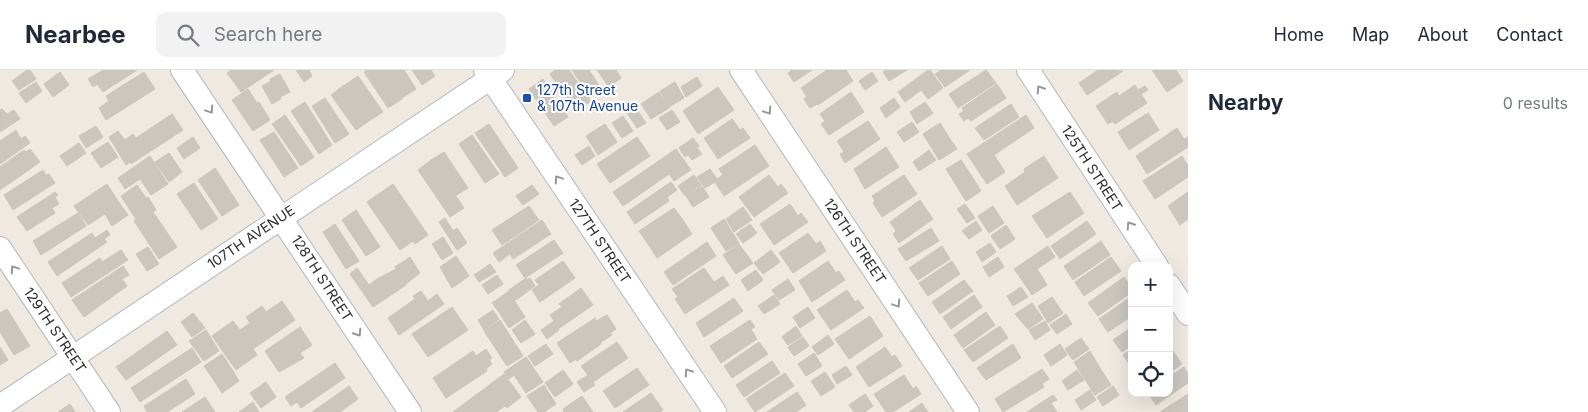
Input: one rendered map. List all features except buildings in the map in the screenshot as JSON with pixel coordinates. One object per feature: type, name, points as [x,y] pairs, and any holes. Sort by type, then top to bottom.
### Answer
[{"type":"street","name":"128TH STREET","points":[[182,70],[410,412]]},
{"type":"street","name":"126TH STREET","points":[[741,70],[968,412]]},
{"type":"street","name":"125TH STREET","points":[[1028,70],[1153,262]]},
{"type":"street","name":"107TH AVENUE","points":[[0,406],[493,73]]},
{"type":"street","name":"127TH STREET","points":[[493,73],[715,412]]},
{"type":"street","name":"129TH STREET","points":[[0,248],[109,412]]},
{"type":"street","points":[[1173,291],[1188,314]]},
{"type":"place","name":"127th Street & 107th Avenue","points":[[527,98]]}]
